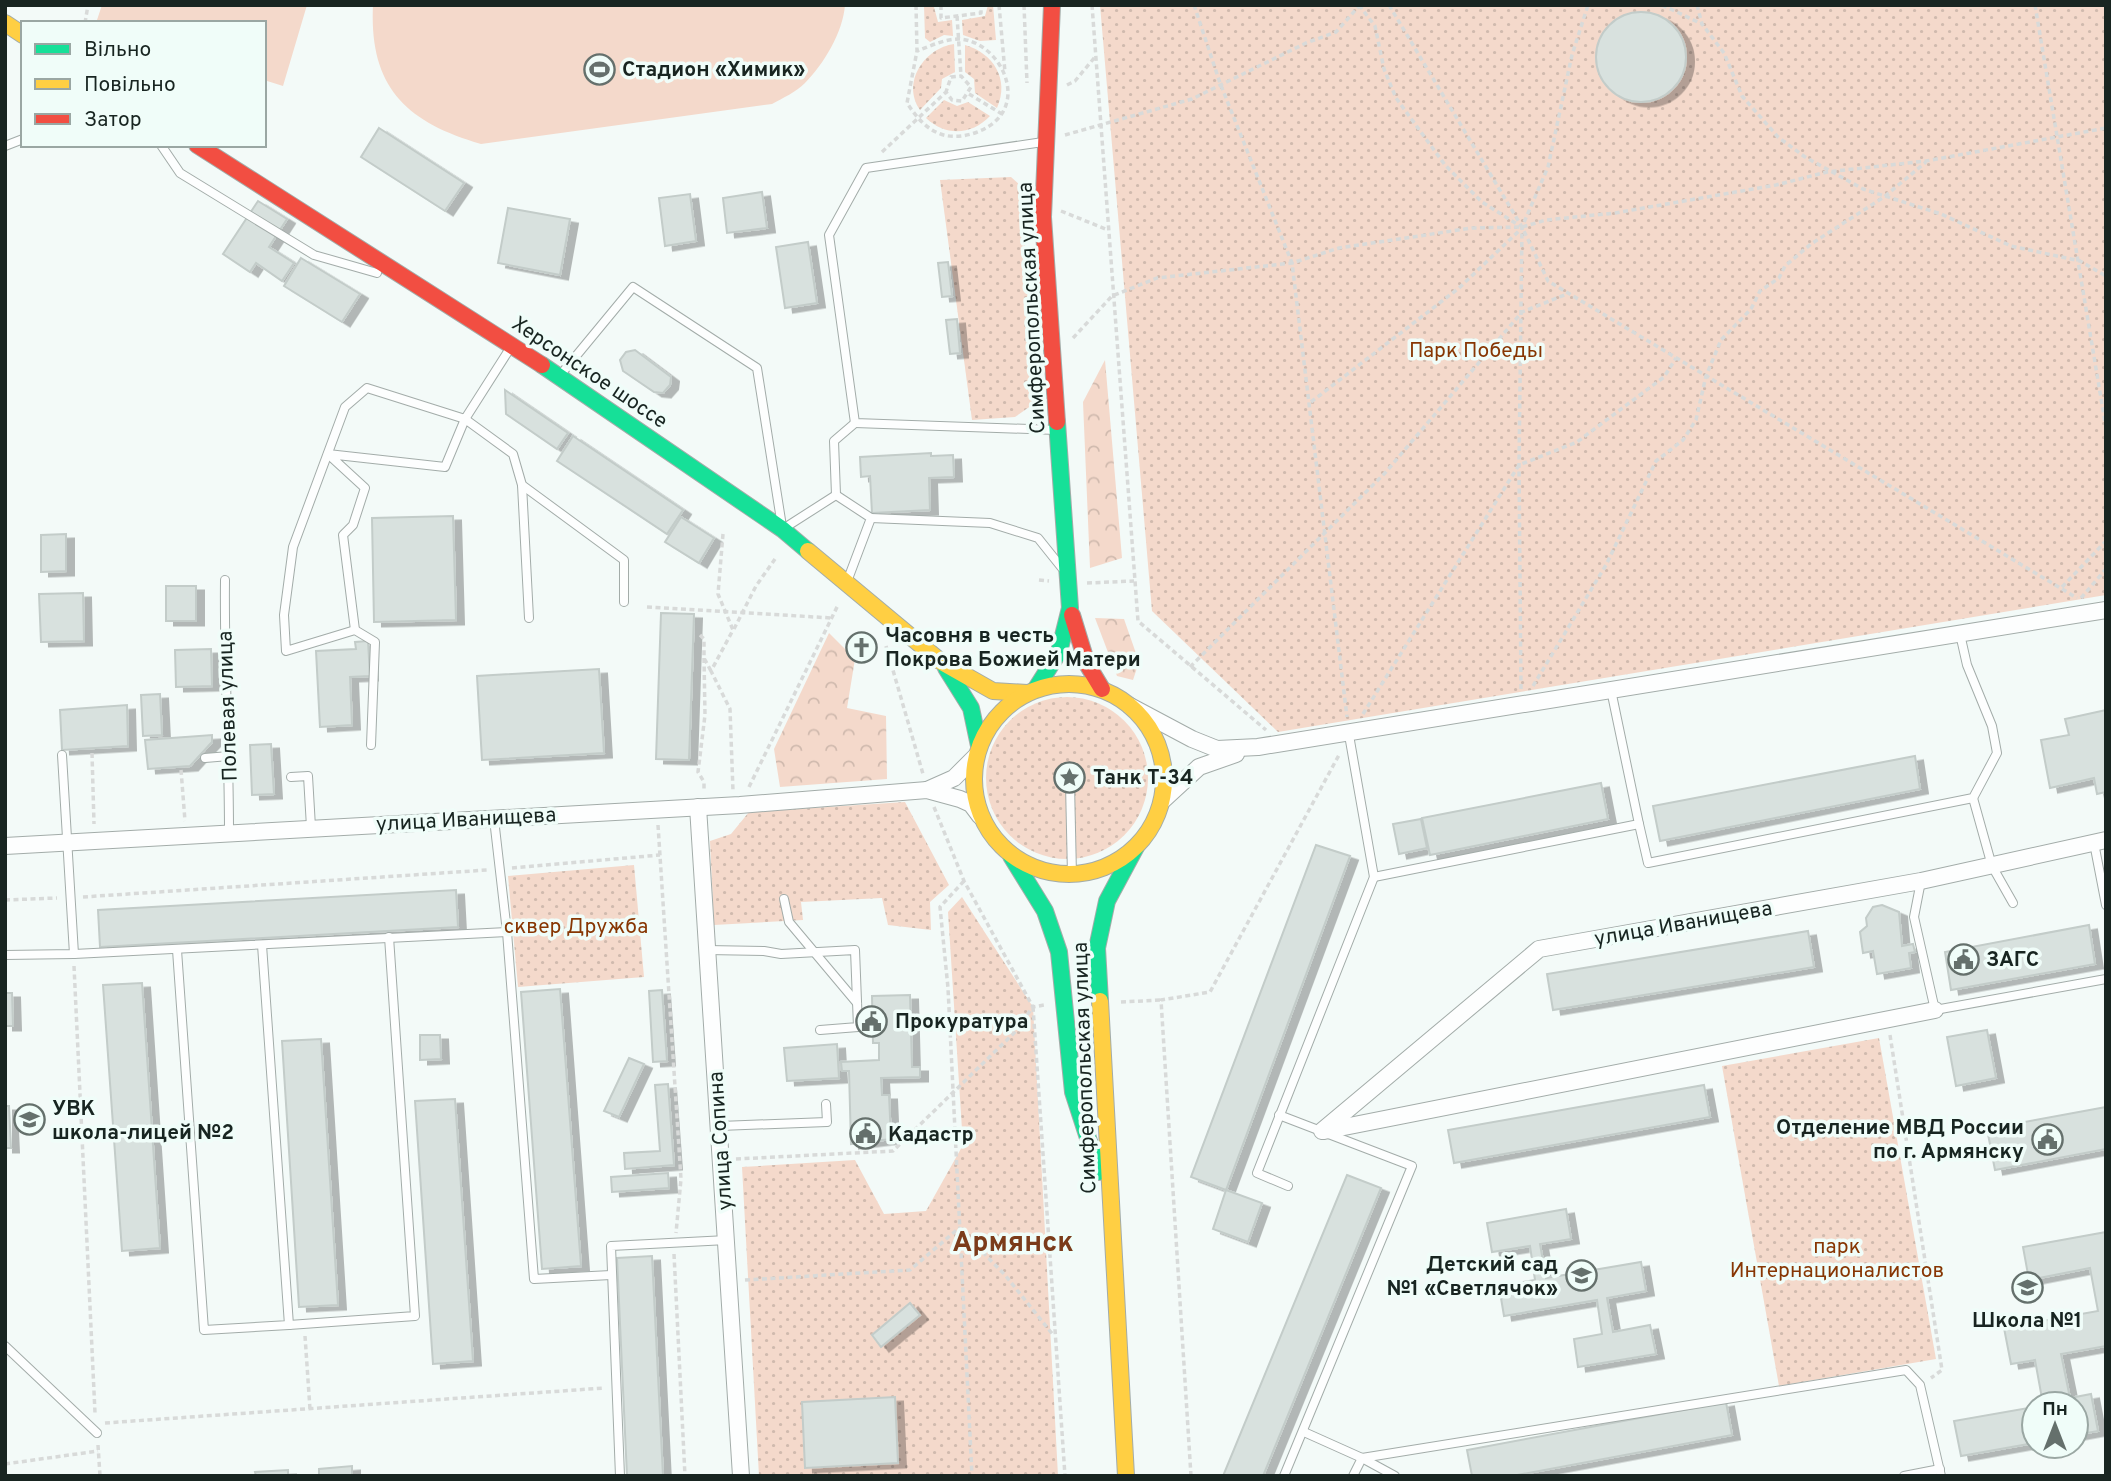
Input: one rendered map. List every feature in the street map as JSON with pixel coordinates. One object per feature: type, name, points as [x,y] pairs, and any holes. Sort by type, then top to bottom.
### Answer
[{"type":"main road","name":"Симферопольская улица","points":[[1031,692],[1059,657],[1067,637],[1070,608],[1043,230],[1050,140],[1052,5]]},
{"type":"main road","points":[[5,23],[21,34]]},
{"type":"main road","name":"Херсонское шоссе","points":[[200,147],[561,375],[782,529],[940,660],[993,691],[1031,692]]},
{"type":"main road","name":"Симферопольская улица","points":[[1070,608],[1087,664],[1102,689]]},
{"type":"main road","name":"Херсонское шоссе","points":[[940,660],[960,687],[971,708],[977,751]]},
{"type":"main road","points":[[1057,684],[1080,684],[1102,689],[1130,706],[1148,725],[1160,749],[1164,775],[1162,801],[1148,834],[1118,862],[1096,871],[1072,875],[1050,873],[1011,856],[993,838],[980,816],[973,786],[977,751],[998,715],[1031,692],[1057,684]]},
{"type":"main road","name":"Симферопольская улица","points":[[1126,1476],[1097,948],[1107,901],[1136,847]]},
{"type":"main road","name":"Симферопольская улица","points":[[1011,856],[1045,911],[1059,952],[1073,1093],[1111,1212]]},
{"type":"street","points":[[1130,706],[1192,739],[1217,749],[1258,747],[1349,735],[2098,611]]},
{"type":"street","points":[[1162,801],[1199,767],[1258,747]]},
{"type":"street","name":"улица Иванищева","points":[[5,846],[656,810],[701,802],[740,805],[927,790],[954,778],[977,751]]},
{"type":"street","name":"улица Иванищева","points":[[927,790],[971,804],[980,816]]},
{"type":"street","name":"улица Сопина","points":[[701,802],[706,950],[720,1126],[741,1476]]},
{"type":"street","name":"улица Иванищева","points":[[1322,1131],[1539,949],[1921,881],[2100,842]]},
{"type":"street","points":[[1322,1131],[1935,1010]]},
{"type":"lane","points":[[855,423],[829,235],[866,168],[1050,140]]},
{"type":"lane","points":[[162,147],[180,173],[314,255],[418,285]]},
{"type":"lane","points":[[561,375],[633,287],[757,368],[782,529],[836,495]]},
{"type":"lane","points":[[328,454],[445,467],[465,419],[512,344]]},
{"type":"lane","points":[[355,629],[286,651],[284,615],[293,547],[345,407],[367,388],[465,419],[513,454],[522,485],[529,618]]},
{"type":"lane","points":[[836,495],[834,441],[855,423],[1058,430]]},
{"type":"lane","points":[[328,454],[365,488],[353,525],[343,535],[355,629],[375,642],[371,745]]},
{"type":"lane","points":[[522,485],[624,560],[624,602]]},
{"type":"lane","points":[[836,495],[871,518],[990,523],[1038,538],[1070,579]]},
{"type":"lane","points":[[847,584],[871,518]]},
{"type":"lane","name":"Полевая улица","points":[[225,580],[224,704],[229,757],[229,832]]},
{"type":"lane","points":[[1960,634],[1967,665],[1992,726],[1997,753],[1973,798],[1992,866],[2013,903]]},
{"type":"lane","points":[[1611,690],[1648,863],[1973,798]]},
{"type":"lane","points":[[1288,1186],[1257,1173],[1374,877],[1349,735]]},
{"type":"lane","points":[[62,755],[74,954]]},
{"type":"lane","points":[[205,758],[229,757]]},
{"type":"lane","points":[[291,777],[308,776],[311,827]]},
{"type":"lane","points":[[1070,784],[1072,875]]},
{"type":"lane","points":[[494,817],[507,932],[534,1279],[611,1275]]},
{"type":"lane","points":[[1374,877],[1639,824]]},
{"type":"lane","points":[[2100,842],[2106,905]]},
{"type":"lane","points":[[1921,881],[1914,917],[1935,1010],[2106,979]]},
{"type":"lane","points":[[784,899],[789,922],[857,1003]]},
{"type":"lane","points":[[5,955],[177,950],[507,932]]},
{"type":"lane","points":[[177,950],[204,1330],[289,1325],[415,1316],[389,937]]},
{"type":"lane","points":[[262,945],[289,1325]]},
{"type":"lane","points":[[706,950],[781,954],[855,950],[858,1027],[820,1030]]},
{"type":"lane","points":[[720,1126],[827,1122],[826,1104]]},
{"type":"lane","points":[[1279,1115],[1412,1166],[1284,1476]]},
{"type":"lane","points":[[620,1476],[611,1246],[727,1240]]},
{"type":"lane","points":[[5,1346],[96,1429]]},
{"type":"lane","points":[[1362,1458],[1906,1370],[1920,1385],[1941,1473],[1904,1476]]},
{"type":"lane","points":[[1304,1432],[1395,1476]]},
{"type":"lane","points":[[1353,1476],[1362,1458]]},
{"type":"path","points":[[916,5],[917,51],[907,103],[918,119],[938,134],[972,135],[1002,114],[1006,101],[999,5]]},
{"type":"path","points":[[941,5],[941,18],[981,13],[981,5]]},
{"type":"path","points":[[1024,5],[1027,89]]},
{"type":"path","points":[[1092,5],[1138,621],[1265,729],[1297,743]]},
{"type":"path","points":[[1194,5],[1220,83],[1292,262],[1349,735]]},
{"type":"path","points":[[1050,140],[1192,99],[1220,83],[1336,32],[1359,5],[1375,26],[1384,69],[1396,98],[1445,165],[1482,202],[1522,227]]},
{"type":"path","points":[[1389,5],[1522,227],[1548,281],[2098,611]]},
{"type":"path","points":[[1310,402],[1459,288],[1522,227],[1548,167],[1572,55],[1588,5]]},
{"type":"path","points":[[1662,5],[1702,24]]},
{"type":"path","points":[[1697,5],[1702,24],[1724,53],[1742,96],[1778,137],[1827,172],[1884,197],[1941,214],[2011,246],[2080,261],[2106,276]]},
{"type":"path","points":[[2035,5],[2106,428]]},
{"type":"path","points":[[946,92],[952,100],[962,101],[969,94],[971,87],[961,76],[957,16]]},
{"type":"path","points":[[917,51],[958,39],[975,42],[1005,74]]},
{"type":"path","points":[[1058,88],[1074,81],[1095,57]]},
{"type":"path","points":[[866,168],[946,92],[951,77],[961,76]]},
{"type":"path","points":[[969,94],[1002,114]]},
{"type":"path","points":[[1068,344],[1112,296],[1157,278],[1292,262],[1339,248],[1472,228],[1522,227],[1546,219],[1615,213],[1776,185],[1827,172],[1926,161],[2106,128]]},
{"type":"path","points":[[1522,705],[1606,565],[1656,461],[1683,440],[1696,421],[1706,376],[1721,340],[1751,309],[1760,291],[1779,278],[1785,265],[1811,244],[1884,197],[1926,161]]},
{"type":"path","points":[[1057,209],[1108,230]]},
{"type":"path","points":[[1522,227],[1519,465],[1522,705]]},
{"type":"path","points":[[1191,667],[1385,472],[1522,312],[1567,294]]},
{"type":"path","points":[[1099,1003],[1161,1000],[1210,992],[1349,735],[1519,465],[1577,442],[1664,377],[1676,358]]},
{"type":"path","points":[[723,534],[718,594],[733,630]]},
{"type":"path","points":[[2062,587],[2106,541]]},
{"type":"path","points":[[710,671],[775,559]]},
{"type":"path","points":[[2079,599],[2106,569]]},
{"type":"path","points":[[740,805],[847,584]]},
{"type":"path","points":[[647,607],[832,618]]},
{"type":"path","points":[[885,613],[886,645],[927,790],[964,881],[1033,1007],[1065,1476]]},
{"type":"path","points":[[700,635],[704,639],[705,715],[698,772],[704,782],[701,802]]},
{"type":"path","points":[[704,658],[730,709],[733,794],[724,795]]},
{"type":"path","points":[[92,753],[94,840]]},
{"type":"path","points":[[181,770],[186,834]]},
{"type":"path","points":[[656,810],[681,1179],[675,1242],[685,1476]]},
{"type":"path","points":[[5,900],[499,870],[660,855]]},
{"type":"path","points":[[964,881],[940,907],[953,1091],[972,1476]]},
{"type":"path","points":[[74,954],[100,1476]]},
{"type":"path","points":[[1161,1000],[1191,1476]]},
{"type":"path","points":[[722,1160],[893,1151],[1014,1033],[1033,1007],[1064,1003]]},
{"type":"path","points":[[1888,1019],[1942,1370],[1920,1385]]},
{"type":"path","points":[[959,1227],[1005,1275],[1055,1337]]},
{"type":"path","points":[[729,1281],[910,1270],[959,1227]]},
{"type":"path","points":[[304,1324],[310,1409]]},
{"type":"path","points":[[96,1429],[310,1409],[616,1387]]},
{"type":"path","points":[[5,1464],[98,1451]]},
{"type":"green space","points":[[102,5],[307,5],[283,86],[266,81],[266,21],[97,21]]},
{"type":"green space","name":"Стадион «Химик»","points":[[373,5],[845,5],[841,26],[819,67],[801,86],[772,104],[481,144],[432,124],[412,112],[397,97],[385,79],[378,58],[373,33]]},
{"type":"green space","points":[[924,5],[937,5],[934,7],[938,22],[952,20],[953,36],[944,35],[930,42],[925,38]]},
{"type":"green space","points":[[988,5],[993,5],[996,40],[980,41],[963,35],[962,20],[985,16]]},
{"type":"green space","name":"Парк Победы","points":[[1100,5],[2106,5],[2106,595],[1278,732],[1152,611]]},
{"type":"green space","points":[[954,44],[955,72],[942,79],[941,88],[920,110],[913,88],[919,68],[934,52]]},
{"type":"green space","points":[[965,45],[984,54],[996,69],[1001,87],[997,108],[975,93],[974,79],[965,72]]},
{"type":"green space","points":[[944,100],[957,106],[968,102],[990,116],[967,130],[950,131],[926,118]]},
{"type":"green space","points":[[1011,177],[1021,186],[1035,403],[1015,417],[972,420],[940,180]]},
{"type":"green space","points":[[1105,360],[1122,558],[1090,568],[1083,402]]},
{"type":"green space","points":[[1095,618],[1124,619],[1139,662],[1133,680],[1117,676]]},
{"type":"green space","points":[[829,633],[855,659],[847,708],[886,716],[887,779],[780,787],[774,749]]},
{"type":"green space","points":[[1067,697],[1098,703],[1124,721],[1142,747],[1148,778],[1142,809],[1124,835],[1098,853],[1067,859],[1036,853],[1010,835],[992,809],[986,778],[992,747],[1010,721],[1036,703]]},
{"type":"green space","points":[[905,802],[949,885],[930,902],[931,930],[888,925],[882,898],[801,902],[803,920],[714,925],[710,841],[731,834],[749,812]]},
{"type":"green space","name":"сквер Дружба","points":[[634,865],[644,977],[518,987],[508,876]]},
{"type":"green space","points":[[962,897],[1033,1007],[1058,1476],[759,1476],[742,1167],[855,1160],[884,1214],[926,1211],[963,1145],[948,912]]},
{"type":"green space","name":"парк Интернационалистов","points":[[1879,1038],[1936,1359],[1779,1386],[1722,1066]]},
{"type":"building","points":[[1641,12],[1658,15],[1673,25],[1683,40],[1686,57],[1683,74],[1673,89],[1658,99],[1641,102],[1624,99],[1609,89],[1599,74],[1596,57],[1599,40],[1609,25],[1624,15]]},
{"type":"building","points":[[379,128],[464,183],[445,211],[361,157]]},
{"type":"building","points":[[762,192],[767,228],[727,233],[723,198]]},
{"type":"building","points":[[690,194],[696,241],[665,246],[659,198]]},
{"type":"building","points":[[258,201],[287,219],[269,247],[294,263],[282,281],[256,263],[250,272],[223,254]]},
{"type":"building","points":[[508,208],[570,219],[560,275],[498,263]]},
{"type":"building","points":[[808,242],[817,303],[785,308],[776,247]]},
{"type":"building","points":[[301,258],[360,294],[342,322],[284,286]]},
{"type":"building","points":[[948,262],[952,296],[942,297],[938,263]]},
{"type":"building","points":[[957,319],[960,353],[950,354],[946,320]]},
{"type":"building","points":[[635,350],[671,377],[670,385],[663,393],[654,392],[623,371],[620,360],[626,352]]},
{"type":"building","points":[[505,390],[568,433],[557,449],[506,414]]},
{"type":"building","points":[[573,436],[683,510],[667,534],[557,461]]},
{"type":"building","points":[[931,453],[931,456],[953,455],[954,477],[929,478],[930,510],[872,513],[870,476],[861,477],[860,457]]},
{"type":"building","points":[[453,516],[456,620],[374,622],[372,518]]},
{"type":"building","points":[[681,517],[714,538],[699,563],[665,542]]},
{"type":"building","points":[[66,534],[66,571],[41,572],[41,535]]},
{"type":"building","points":[[166,586],[196,586],[196,621],[166,621]]},
{"type":"building","points":[[83,593],[84,641],[41,642],[39,594]]},
{"type":"building","points":[[661,613],[694,614],[689,760],[656,759]]},
{"type":"building","points":[[368,641],[370,676],[350,677],[352,725],[320,727],[316,651],[356,649],[355,642]]},
{"type":"building","points":[[211,649],[212,686],[176,687],[175,650]]},
{"type":"building","points":[[599,669],[604,753],[482,760],[477,676]]},
{"type":"building","points":[[160,694],[162,735],[143,736],[141,695]]},
{"type":"building","points":[[127,705],[128,746],[62,750],[60,710]]},
{"type":"building","points":[[2106,710],[2106,792],[2097,794],[2094,778],[2050,788],[2041,740],[2069,735],[2065,719]]},
{"type":"building","points":[[212,735],[212,742],[190,766],[148,769],[145,740]]},
{"type":"building","points":[[271,744],[274,794],[252,795],[250,745]]},
{"type":"building","points":[[1915,756],[1920,789],[1660,841],[1653,806]]},
{"type":"building","points":[[1601,783],[1608,819],[1430,855],[1422,818]]},
{"type":"building","points":[[1421,819],[1427,848],[1399,854],[1393,824]]},
{"type":"building","points":[[1316,845],[1350,856],[1226,1190],[1191,1177]]},
{"type":"building","points":[[456,890],[458,927],[100,947],[98,910]]},
{"type":"building","points":[[1882,905],[1899,912],[1902,946],[1913,944],[1915,952],[1909,953],[1911,968],[1877,974],[1873,951],[1863,953],[1860,932],[1867,926],[1866,918],[1873,907]]},
{"type":"building","points":[[2089,925],[2095,964],[1951,990],[1945,952]]},
{"type":"building","points":[[1808,931],[1814,967],[1553,1010],[1547,974]]},
{"type":"building","points":[[142,983],[160,1248],[122,1251],[103,985]]},
{"type":"building","points":[[560,989],[581,1266],[542,1269],[521,992]]},
{"type":"building","points":[[662,990],[667,1061],[653,1062],[649,991]]},
{"type":"building","points":[[5,993],[12,993],[13,1026],[5,1026]]},
{"type":"building","points":[[910,995],[912,1067],[920,1067],[920,1077],[881,1078],[882,1095],[889,1095],[891,1139],[851,1144],[849,1071],[842,1071],[841,1062],[879,1060],[879,1043],[873,1043],[872,996]]},
{"type":"building","points":[[1987,1030],[1996,1078],[1956,1086],[1947,1037]]},
{"type":"building","points":[[420,1035],[440,1035],[441,1059],[420,1060]]},
{"type":"building","points":[[321,1039],[338,1305],[299,1307],[282,1041]]},
{"type":"building","points":[[837,1044],[839,1078],[787,1081],[784,1048]]},
{"type":"building","points":[[629,1058],[644,1064],[619,1117],[604,1111]]},
{"type":"building","points":[[668,1084],[674,1165],[625,1169],[624,1153],[660,1151],[655,1085]]},
{"type":"building","points":[[1704,1085],[1710,1117],[1454,1163],[1448,1130]]},
{"type":"building","points":[[455,1099],[473,1361],[433,1364],[415,1101]]},
{"type":"building","points":[[5,1106],[9,1106],[11,1148],[5,1148]]},
{"type":"building","name":"Отделение МВД России по г. Армянску","points":[[2106,1107],[2106,1149],[1995,1170],[1987,1129]]},
{"type":"building","points":[[668,1173],[669,1188],[612,1192],[611,1177]]},
{"type":"building","points":[[1347,1175],[1381,1188],[1263,1476],[1223,1476]]},
{"type":"building","points":[[1226,1190],[1262,1203],[1248,1242],[1213,1229]]},
{"type":"building","points":[[1566,1209],[1571,1239],[1540,1244],[1546,1278],[1641,1262],[1646,1291],[1607,1298],[1613,1332],[1650,1325],[1656,1354],[1578,1367],[1574,1339],[1602,1334],[1597,1300],[1504,1316],[1499,1286],[1535,1280],[1530,1246],[1492,1252],[1487,1223]]},
{"type":"building","points":[[2106,1232],[2106,1346],[2061,1354],[2068,1390],[2040,1390],[2035,1360],[2011,1364],[2004,1328],[2098,1311],[2090,1268],[2029,1280],[2023,1247]]},
{"type":"building","points":[[652,1256],[663,1476],[627,1476],[617,1258]]},
{"type":"building","points":[[910,1303],[920,1315],[881,1347],[872,1335]]},
{"type":"building","points":[[2090,1394],[2091,1394],[2098,1431],[2090,1432]]},
{"type":"building","points":[[895,1397],[898,1463],[805,1468],[802,1402]]},
{"type":"building","points":[[1726,1402],[1732,1435],[1512,1476],[1472,1476],[1467,1450]]},
{"type":"building","points":[[2020,1409],[2020,1445],[1961,1456],[1954,1421]]},
{"type":"building","points":[[352,1466],[352,1476],[319,1476],[319,1469]]},
{"type":"building","points":[[288,1470],[288,1476],[256,1476],[255,1472]]},
{"type":"traffic: fast","points":[[542,365],[782,529],[808,551]]},
{"type":"traffic: fast","points":[[1035,690],[1059,652],[1070,608],[1057,422]]},
{"type":"traffic: fast","points":[[946,668],[971,708],[979,746]]},
{"type":"traffic: fast","points":[[1100,1001],[1097,948],[1107,901],[1136,847]]},
{"type":"traffic: fast","points":[[1011,856],[1045,911],[1059,952],[1073,1092],[1099,1172]]},
{"type":"traffic: slow","points":[[5,23],[21,34]]},
{"type":"traffic: slow","points":[[808,551],[940,661],[993,691],[1027,693]]},
{"type":"traffic: slow","points":[[1069,684],[1088,685],[1106,691],[1136,712],[1157,742],[1163,760],[1164,779],[1163,798],[1157,816],[1136,846],[1106,867],[1088,873],[1069,874],[1050,873],[1032,867],[1002,846],[981,816],[975,798],[974,779],[975,760],[981,742],[1002,712],[1032,691],[1050,685],[1069,684]]},
{"type":"traffic: slow","points":[[1100,1001],[1126,1476]]},
{"type":"traffic: jam","points":[[1052,5],[1043,217],[1057,422]]},
{"type":"traffic: jam","points":[[200,147],[542,365]]},
{"type":"traffic: jam","points":[[1072,615],[1087,664],[1102,689]]},
{"type":"place","name":"Стадион «Химик»","points":[[599,69]]},
{"type":"place","name":"Часовня в честь Покрова Божией Матери","points":[[862,647]]},
{"type":"place","name":"Танк Т-34","points":[[1070,777]]},
{"type":"place","name":"ЗАГС","points":[[1963,959]]},
{"type":"place","name":"Прокуратура","points":[[872,1021]]},
{"type":"place","name":"УВК школа-лицей №2","points":[[29,1120]]},
{"type":"place","name":"Кадастр","points":[[865,1134]]},
{"type":"place","name":"Отделение МВД России по г. Армянску","points":[[2047,1139]]},
{"type":"place","name":"Детский сад №1 «Светлячок»","points":[[1581,1276]]},
{"type":"place","name":"Школа №1","points":[[2027,1288]]},
{"type":"district","name":"Армянск","points":[[1013,1241]]}]
